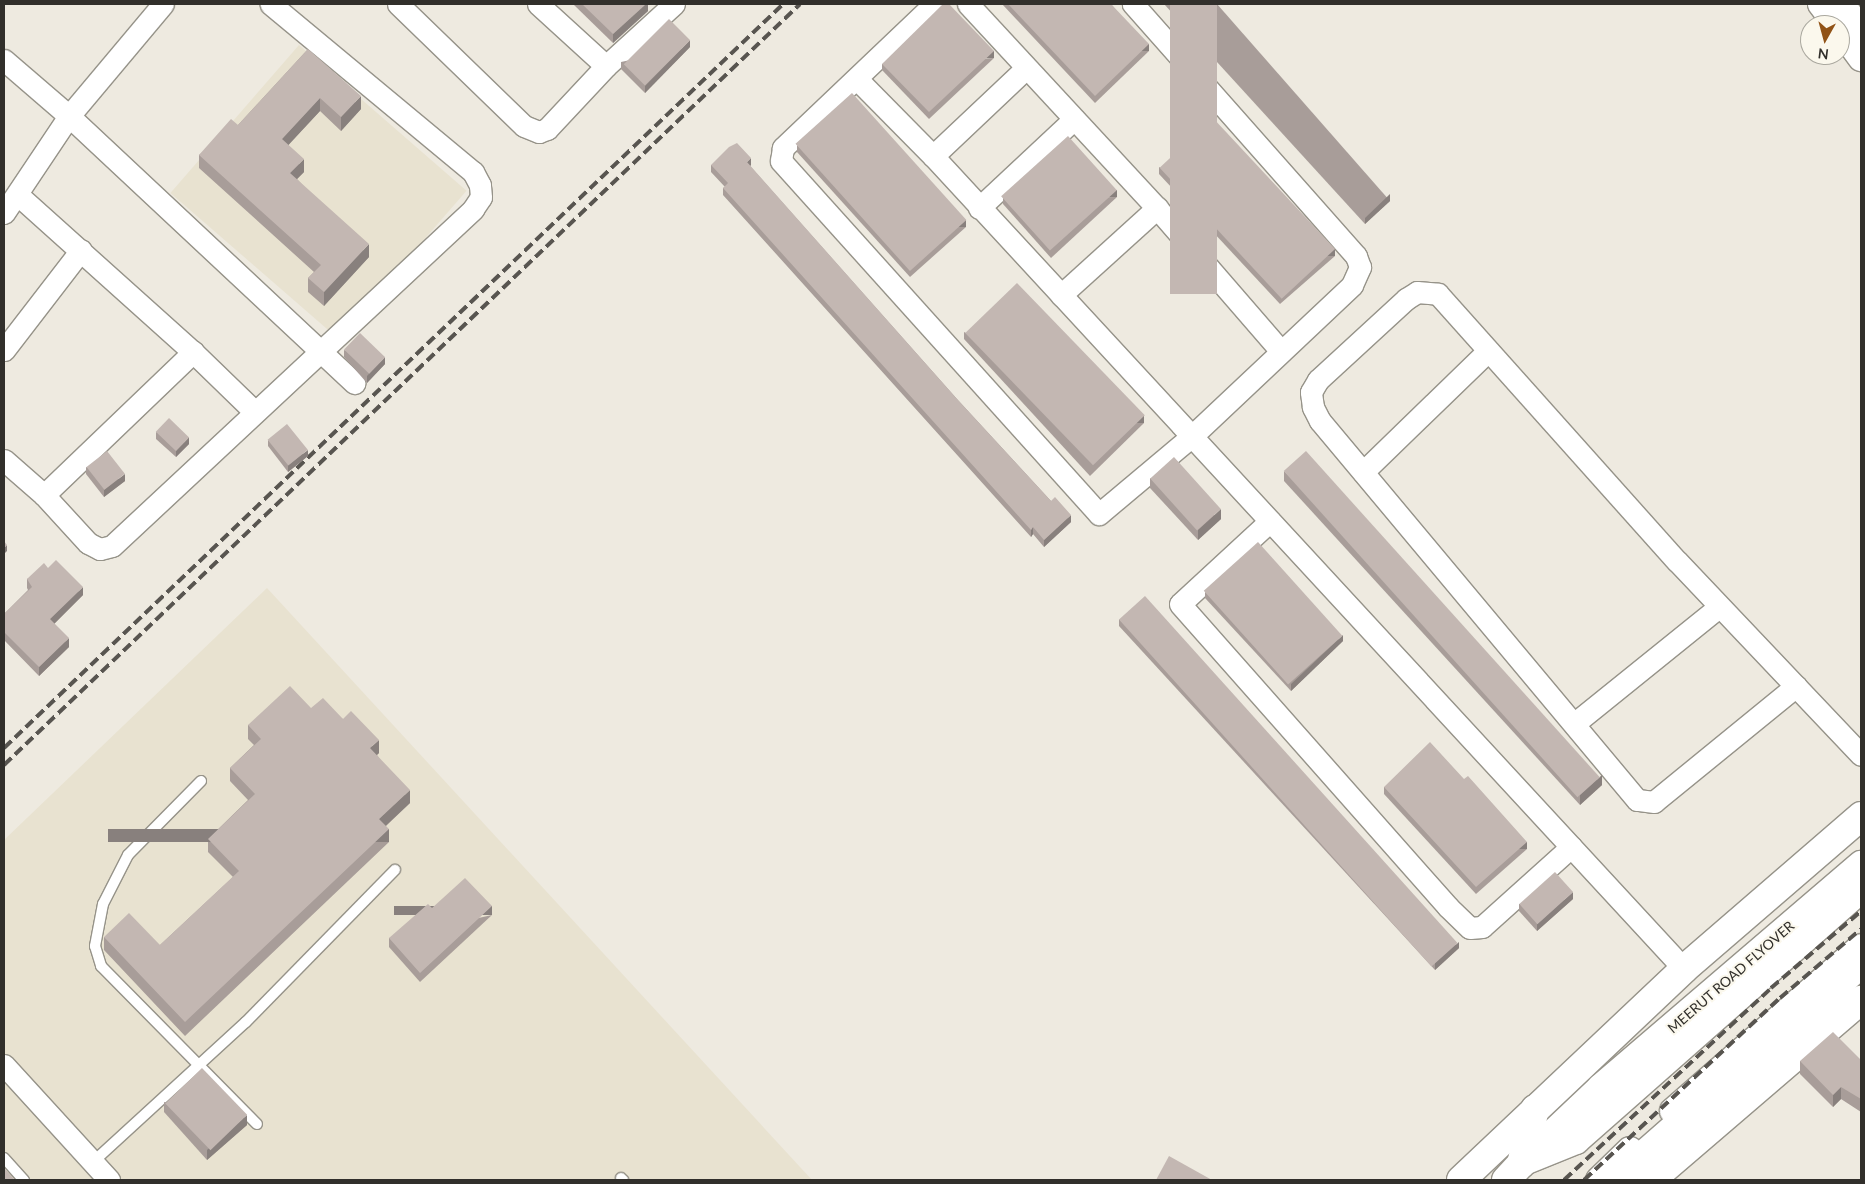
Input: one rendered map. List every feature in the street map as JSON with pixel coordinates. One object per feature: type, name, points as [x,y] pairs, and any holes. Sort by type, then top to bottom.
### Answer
[{"type":"main road","points":[[1840,4],[1861,32]]},
{"type":"main road","points":[[1462,1180],[1535,1108],[1684,969],[1861,816]]},
{"type":"main road","name":"MEERUT ROAD FLYOVER","points":[[1513,1172],[1601,1088],[1861,865]]},
{"type":"main road","points":[[1615,1180],[1861,964]]},
{"type":"main road","points":[[1651,1180],[1861,1000]]},
{"type":"main road","points":[[1513,1172],[1535,1108]]},
{"type":"street","points":[[4,214],[69,116],[163,4]]},
{"type":"street","points":[[4,460],[44,496],[88,543],[100,549],[112,546],[473,209],[480,197],[480,185],[473,172],[271,4]]},
{"type":"street","points":[[398,4],[532,131],[547,129],[606,66],[674,4]]},
{"type":"street","points":[[538,4],[606,66]]},
{"type":"street","points":[[934,4],[783,148],[781,161],[785,169],[1099,514],[1192,436],[1352,285],[1359,275],[1356,256],[1133,4]]},
{"type":"street","points":[[968,4],[1157,208],[1281,350]]},
{"type":"street","points":[[1821,4],[1829,15]]},
{"type":"street","points":[[1850,43],[1861,58]]},
{"type":"street","points":[[4,60],[69,116],[354,383]]},
{"type":"street","points":[[933,156],[1026,68]]},
{"type":"street","points":[[857,79],[933,156],[1684,969]]},
{"type":"street","points":[[979,208],[1074,119]]},
{"type":"street","points":[[18,195],[193,352],[255,412]]},
{"type":"street","points":[[1061,295],[1157,208]]},
{"type":"street","points":[[4,350],[81,250]]},
{"type":"street","points":[[1796,686],[1654,802],[1637,800],[1575,723],[1320,421],[1313,407],[1311,392],[1318,380],[1417,292],[1438,294],[1719,607],[1796,686],[1861,755]]},
{"type":"street","points":[[1363,472],[1488,351]]},
{"type":"street","points":[[44,496],[193,352]]},
{"type":"street","points":[[1270,521],[1180,604],[1448,907],[1470,928],[1482,927],[1571,846]]},
{"type":"street","points":[[1575,723],[1719,607]]},
{"type":"street","points":[[1513,1172],[1576,1141],[1861,890]]},
{"type":"street","points":[[1599,1180],[1732,1058],[1861,947]]},
{"type":"street","points":[[4,1065],[109,1180]]},
{"type":"lane","points":[[201,781],[128,855],[103,904],[95,946],[101,966],[257,1124]]},
{"type":"lane","points":[[92,1162],[246,1022],[395,870]]},
{"type":"lane","points":[[4,1158],[24,1180]]},
{"type":"shaded area","points":[[299,45],[467,191],[338,339],[170,193]]},
{"type":"shaded area","points":[[267,588],[812,1180],[4,1180],[4,840]]},
{"type":"building","points":[[582,4],[646,4],[613,34]]},
{"type":"building","points":[[943,4],[949,4],[994,51],[929,112],[882,64]]},
{"type":"building","points":[[1008,4],[1111,4],[1149,44],[1095,96]]},
{"type":"building","points":[[1170,4],[1217,4],[1217,294],[1170,294]]},
{"type":"building","points":[[669,19],[690,40],[645,85],[624,64]]},
{"type":"building","points":[[308,49],[361,96],[341,117],[320,98],[282,139],[304,159],[290,173],[369,244],[324,292],[308,278],[321,265],[199,155],[231,119],[238,125]]},
{"type":"building","points":[[852,93],[966,220],[910,271],[796,144]]},
{"type":"building","points":[[1213,118],[1335,249],[1282,299],[1160,168]]},
{"type":"building","points":[[1068,136],[1117,190],[1050,250],[1001,196]]},
{"type":"building","points":[[737,143],[751,158],[747,162],[957,399],[1051,501],[1055,497],[1071,515],[1044,540],[1033,527],[1031,530],[723,188],[728,183],[711,165],[729,147]]},
{"type":"building","points":[[1017,283],[1145,415],[1093,465],[965,333]]},
{"type":"building","points":[[360,333],[385,357],[369,374],[344,350]]},
{"type":"building","points":[[169,418],[189,437],[176,451],[156,432]]},
{"type":"building","points":[[287,424],[308,450],[288,465],[268,440]]},
{"type":"building","points":[[107,451],[125,474],[104,490],[87,467]]},
{"type":"building","points":[[1306,451],[1600,777],[1577,797],[1284,471]]},
{"type":"building","points":[[1174,457],[1221,509],[1197,530],[1150,478]]},
{"type":"building","points":[[1258,542],[1342,636],[1288,684],[1204,591]]},
{"type":"building","points":[[56,560],[83,587],[50,619],[69,638],[39,667],[4,632],[4,614],[32,587],[27,579],[44,563],[48,568]]},
{"type":"building","points":[[1145,596],[1457,943],[1431,966],[1119,619]]},
{"type":"building","points":[[290,686],[311,708],[323,698],[343,719],[351,711],[379,740],[370,748],[410,790],[379,819],[389,829],[185,1022],[104,937],[129,913],[160,945],[239,871],[208,839],[255,794],[230,768],[261,739],[248,725]]},
{"type":"building","points":[[1430,742],[1464,779],[1468,776],[1527,842],[1476,887],[1384,787]]},
{"type":"building","points":[[1555,872],[1573,892],[1537,924],[1519,904]]},
{"type":"building","points":[[465,878],[492,906],[420,973],[389,938],[428,904],[432,908]]},
{"type":"building","points":[[1833,1032],[1861,1060],[1861,1099],[1841,1087],[1833,1095],[1800,1061]]},
{"type":"building","points":[[202,1068],[247,1115],[210,1150],[165,1103]]},
{"type":"building","points":[[1169,1156],[1212,1180],[1156,1180]]},
{"type":"building","points":[[4,1168],[15,1180],[4,1180]]},
{"type":"railway","points":[[4,748],[783,4]]},
{"type":"railway","points":[[4,765],[800,4]]},
{"type":"railway","points":[[1564,1180],[1771,988],[1861,911]]},
{"type":"railway","points":[[1584,1180],[1780,998],[1861,929]]}]
